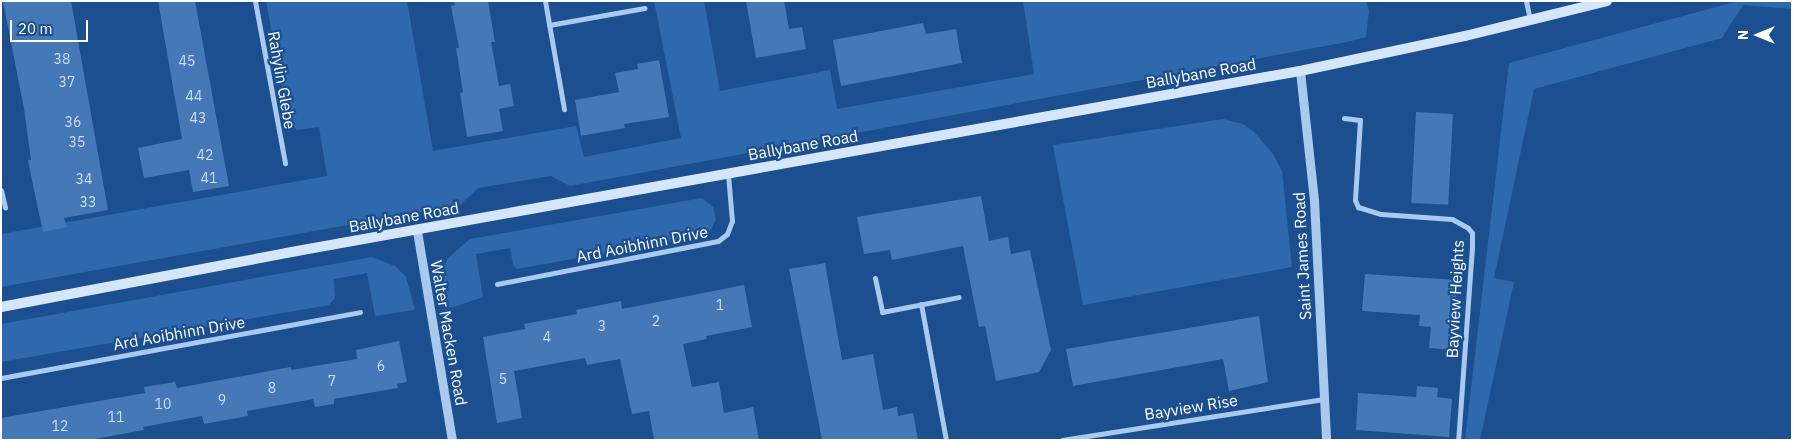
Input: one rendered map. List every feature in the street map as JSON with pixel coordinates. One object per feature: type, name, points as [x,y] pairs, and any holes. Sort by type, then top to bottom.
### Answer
[{"type":"main road","name":"Ballybane Road","points":[[1,307],[286,253],[1300,71],[1607,1]]},
{"type":"street","name":"Rahylin Glebe","points":[[255,1],[285,163]]},
{"type":"street","points":[[545,1],[564,108]]},
{"type":"street","points":[[1526,1],[1530,20]]},
{"type":"street","points":[[549,25],[644,8]]},
{"type":"street","name":"Saint James Road","points":[[1300,71],[1314,200],[1326,440]]},
{"type":"street","name":"Bayview Heights","points":[[1344,118],[1360,120],[1355,200],[1358,207],[1381,214],[1452,219],[1468,228],[1472,233],[1472,257],[1458,440]]},
{"type":"street","name":"Ard Aoibhinn Drive","points":[[497,284],[718,242],[727,234],[733,215],[728,174]]},
{"type":"street","points":[[1,190],[5,208]]},
{"type":"street","name":"Walter Macken Road","points":[[417,231],[452,440]]},
{"type":"street","points":[[875,278],[882,312],[959,297]]},
{"type":"street","points":[[921,304],[946,440]]},
{"type":"street","name":"Ard Aoibhinn Drive","points":[[1,378],[360,312]]},
{"type":"street","name":"Bayview Rise","points":[[1062,440],[1324,399]]},
{"type":"shaded area","points":[[266,1],[407,1],[433,151],[576,126],[584,157],[681,138],[654,1],[704,1],[720,91],[830,70],[837,109],[1034,74],[1023,1],[1366,1],[1369,11],[1366,37],[1347,42],[570,186],[551,176],[478,188],[460,205],[1,287],[1,234],[327,176],[319,127],[297,130],[288,122]]},
{"type":"shaded area","points":[[1738,1],[1792,1],[1792,9],[1743,5],[1722,38],[1534,89],[1494,278],[1514,282],[1480,440],[1465,440],[1509,63]]},
{"type":"shaded area","points":[[1223,119],[1243,124],[1254,132],[1273,154],[1282,171],[1292,267],[1083,305],[1053,145]]},
{"type":"shaded area","points":[[702,198],[713,207],[716,219],[711,230],[700,236],[517,269],[513,265],[510,248],[476,254],[483,297],[445,310],[441,273],[448,258],[470,239]]},
{"type":"shaded area","points":[[372,257],[395,266],[406,277],[415,310],[375,316],[367,273],[334,279],[335,298],[329,305],[1,362],[1,324]]},
{"type":"building","points":[[3,1],[71,1],[108,210],[64,218],[67,227],[43,232],[28,160],[31,160],[24,109]]},
{"type":"building","points":[[158,1],[195,1],[229,186],[193,192],[189,170],[144,178],[138,148],[182,139]]},
{"type":"building","points":[[454,1],[488,1],[495,42],[491,42],[499,86],[510,84],[514,106],[499,109],[503,131],[467,137],[460,93],[463,92],[456,48],[459,48],[451,6],[455,5]]},
{"type":"building","points":[[746,1],[784,1],[789,29],[802,27],[806,49],[756,58]]},
{"type":"building","points":[[923,23],[926,34],[956,29],[962,63],[841,86],[833,40]]},
{"type":"building","points":[[659,60],[669,117],[624,124],[625,128],[581,136],[575,100],[619,92],[615,73],[638,69],[637,64]]},
{"type":"building","points":[[1416,112],[1453,114],[1448,205],[1411,203]]},
{"type":"building","points":[[981,196],[989,241],[1008,237],[1011,254],[1030,250],[1051,350],[1039,372],[996,381],[985,326],[979,327],[963,246],[892,260],[890,250],[864,254],[857,217]]},
{"type":"building","points":[[825,263],[842,360],[873,354],[883,410],[897,407],[898,416],[913,413],[918,440],[822,440],[789,269]]},
{"type":"building","points":[[1365,274],[1457,280],[1452,350],[1429,348],[1431,327],[1419,326],[1420,315],[1362,311]]},
{"type":"building","points":[[744,285],[752,327],[706,336],[707,339],[683,344],[692,387],[719,382],[724,413],[753,407],[759,440],[654,440],[649,411],[632,414],[620,359],[587,365],[585,358],[514,371],[522,418],[497,423],[483,337],[525,329],[524,324],[577,314],[576,310],[621,301],[622,309]]},
{"type":"building","points":[[1259,316],[1268,382],[1229,391],[1223,359],[1073,386],[1066,349]]},
{"type":"building","points":[[399,341],[407,382],[397,384],[398,388],[334,399],[334,404],[315,407],[313,399],[247,411],[248,416],[204,424],[202,416],[143,427],[144,430],[89,440],[1,440],[1,418],[145,393],[144,387],[175,382],[177,388],[291,367],[291,370],[357,359],[356,350]]},
{"type":"building","points":[[1417,386],[1438,388],[1437,397],[1452,399],[1449,437],[1356,430],[1358,393],[1416,397]]}]
